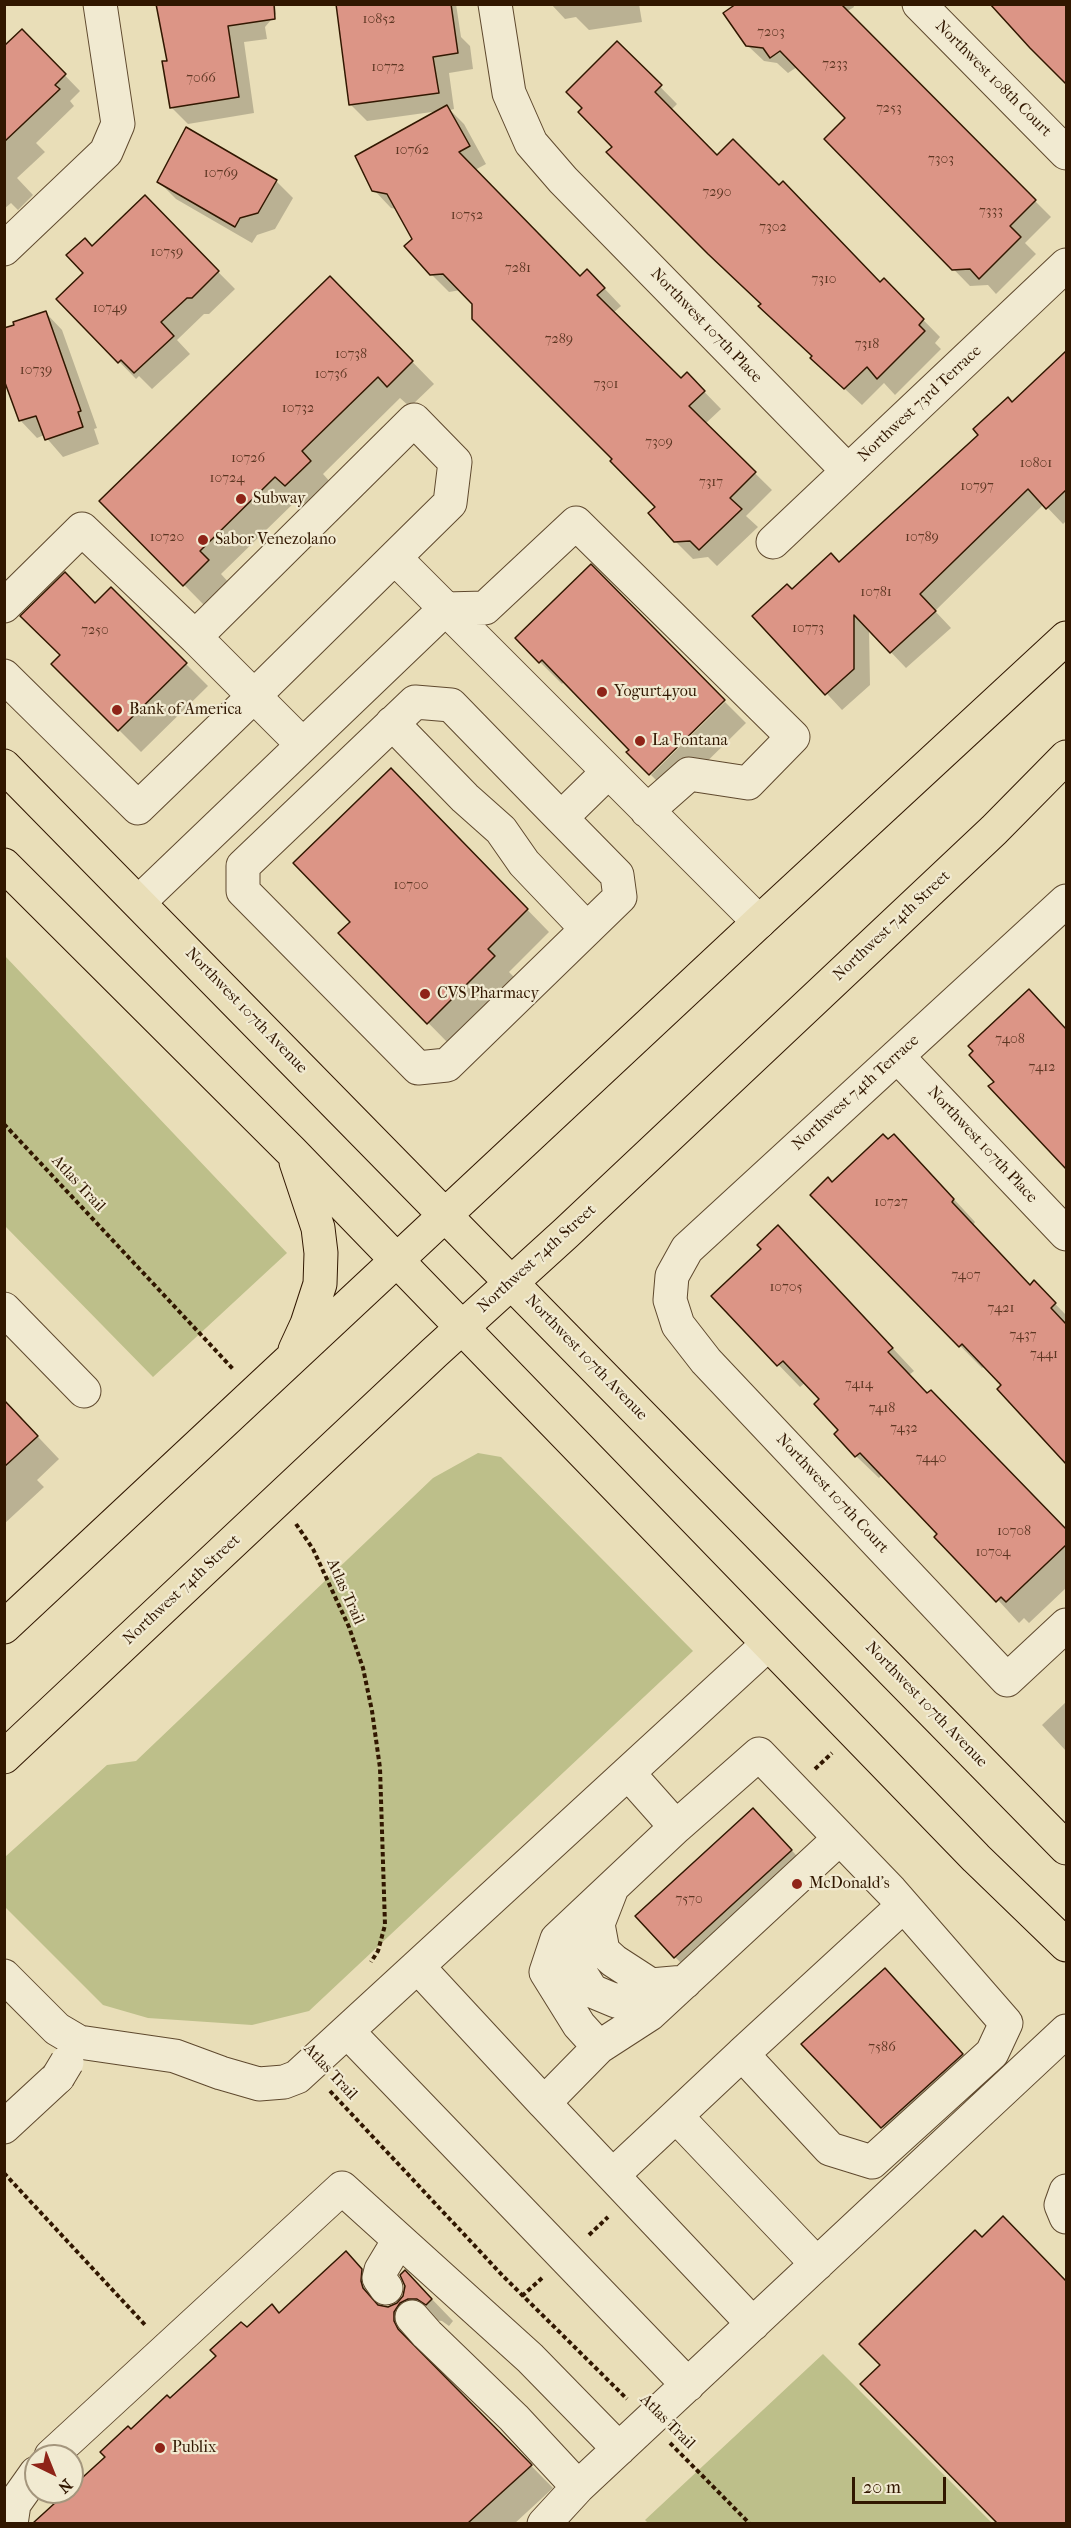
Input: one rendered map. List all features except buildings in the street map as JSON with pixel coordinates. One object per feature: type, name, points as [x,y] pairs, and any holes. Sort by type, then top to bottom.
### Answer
[{"type":"main road","points":[[4,1627],[1066,638]]},
{"type":"main road","name":"Northwest 74th Street","points":[[4,1757],[968,855],[1066,757]]},
{"type":"main road","name":"Northwest 107th Avenue","points":[[4,766],[1066,1848]]},
{"type":"main road","points":[[4,865],[292,1152],[767,1645],[976,1858],[1066,1945]]},
{"type":"main road","points":[[289,1362],[307,1324],[320,1284],[321,1253],[318,1228],[292,1152]]},
{"type":"street","points":[[4,249],[106,153],[118,124],[100,4]]},
{"type":"street","name":"Northwest 107th Place","points":[[495,4],[509,93],[531,143],[563,180],[848,471]]},
{"type":"street","name":"Northwest 108th Court","points":[[919,4],[1066,153]]},
{"type":"street","name":"Northwest 73rd Terrace","points":[[773,542],[1066,265]]},
{"type":"street","points":[[4,676],[138,808],[450,503],[455,462],[414,420],[195,637]]},
{"type":"street","points":[[139,902],[445,609],[485,609],[576,523],[793,737],[748,783],[689,774],[648,811]]},
{"type":"street","points":[[4,606],[82,529],[303,745]]},
{"type":"street","points":[[395,558],[759,922]]},
{"type":"street","points":[[415,702],[450,705],[617,875],[620,897],[447,1065],[418,1068],[243,891],[243,866],[385,731],[415,702]]},
{"type":"street","points":[[385,731],[446,808],[524,863],[586,929]]},
{"type":"street","points":[[561,818],[608,772]]},
{"type":"street","points":[[260,785],[293,819]]},
{"type":"street","name":"Northwest 74th Terrace","points":[[670,1300],[672,1276],[687,1249],[1066,901]]},
{"type":"street","name":"Northwest 107th Place","points":[[897,1056],[1066,1234]]},
{"type":"street","name":"Northwest 107th Court","points":[[670,1300],[678,1325],[706,1361],[1006,1680],[1066,1625]]},
{"type":"street","points":[[4,1310],[84,1391]]},
{"type":"street","points":[[9,2114],[68,2060],[175,2056],[259,2084],[284,2082],[297,2077],[767,1645]]},
{"type":"street","points":[[599,2047],[579,2025],[546,1972],[556,1939],[676,1827],[759,1754],[903,1906],[1006,2023],[992,2053],[872,2162],[830,2149],[742,2054]]},
{"type":"street","points":[[628,1773],[676,1827]]},
{"type":"street","points":[[544,2103],[599,2047],[650,2014],[840,1838]]},
{"type":"street","points":[[612,1886],[598,1924],[603,1951],[614,1961],[651,1985],[685,1982]]},
{"type":"street","points":[[613,2175],[903,1906]]},
{"type":"street","points":[[418,1967],[753,2324]]},
{"type":"street","points":[[4,1976],[57,2029],[68,2060]]},
{"type":"street","points":[[544,2523],[578,2487],[1066,2031]]},
{"type":"street","points":[[348,2032],[687,2385]]},
{"type":"street","points":[[676,2116],[817,2264]]},
{"type":"street","points":[[64,2444],[342,2188],[530,2358],[619,2449]]},
{"type":"street","points":[[1066,2191],[1061,2205],[1066,2217]]},
{"type":"street","points":[[386,2288],[379,2278],[381,2270],[399,2240]]},
{"type":"street","points":[[412,2317],[514,2418],[578,2487]]},
{"type":"street","points":[[11,2523],[14,2504],[24,2489]]},
{"type":"path","name":"Atlas Trail","points":[[4,1124],[256,1394]]},
{"type":"path","name":"Atlas Trail","points":[[280,1498],[313,1549],[349,1627],[363,1668],[372,1711],[380,1768],[383,1813],[385,1924],[378,1951],[366,1971]]},
{"type":"path","name":"Atlas Trail","points":[[309,2068],[516,2289],[750,2523]]},
{"type":"path","points":[[4,2173],[153,2334]]},
{"type":"green space","points":[[5,956],[287,1253],[153,1377],[5,1226]]},
{"type":"green space","points":[[478,1453],[501,1457],[693,1651],[309,2011],[252,2025],[148,2018],[103,2005],[5,1907],[5,1857],[107,1765],[136,1761],[433,1478]]},
{"type":"green space","points":[[823,2354],[992,2523],[649,2524],[645,2520]]},
{"type":"place","name":"Subway","points":[[241,499]]},
{"type":"place","name":"Sabor Venezolano","points":[[203,540]]},
{"type":"place","name":"Yogurt4you","points":[[602,692]]},
{"type":"place","name":"Bank of America","points":[[117,710]]},
{"type":"place","name":"La Fontana","points":[[640,741]]},
{"type":"place","name":"CVS Pharmacy","points":[[425,994]]},
{"type":"place","name":"McDonald's","points":[[797,1884]]},
{"type":"place","name":"Publix","points":[[160,2448]]}]
